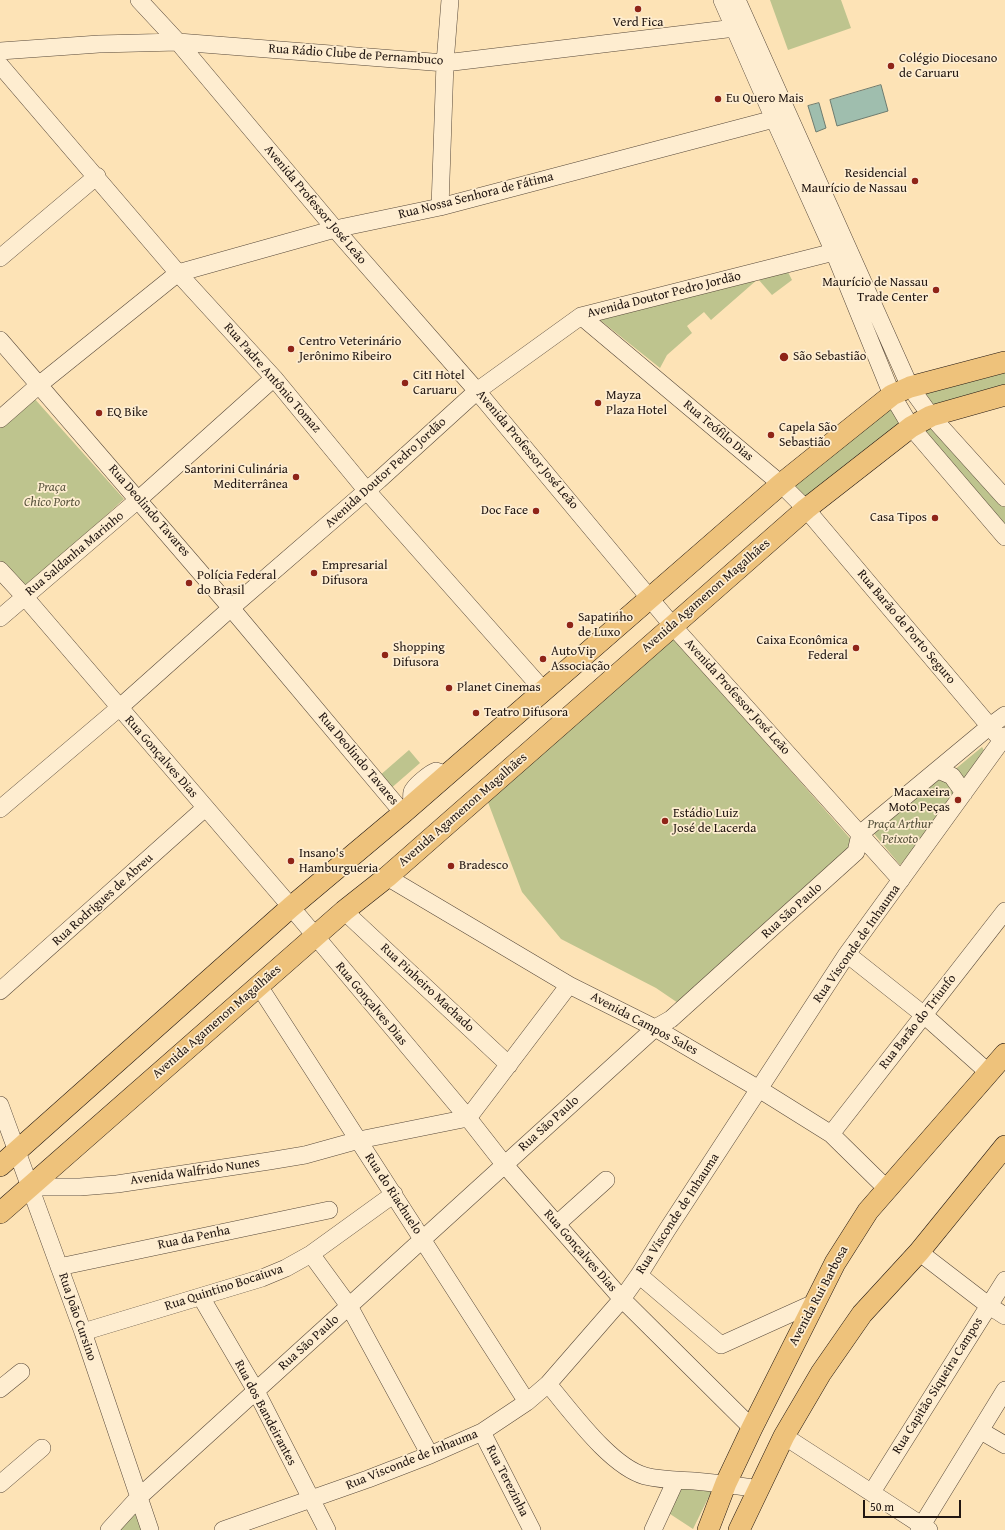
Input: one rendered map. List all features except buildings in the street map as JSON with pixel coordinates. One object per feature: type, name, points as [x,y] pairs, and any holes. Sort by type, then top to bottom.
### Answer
[{"type":"main road","points":[[0,1166],[291,907],[448,774],[649,597],[781,484],[901,391],[1005,362]]},
{"type":"main road","name":"Avenida Agamenon Magalhães","points":[[0,1213],[344,911],[387,878],[672,625],[806,509],[911,427],[931,416],[1005,395]]},
{"type":"main road","name":"Avenida Rui Barbosa","points":[[708,1530],[726,1483],[834,1263],[868,1211],[1005,1054]]},
{"type":"main road","points":[[739,1530],[784,1436],[821,1373],[862,1314],[919,1252],[1005,1146]]},
{"type":"street","name":"Avenida Professor José Leão","points":[[139,0],[178,42],[335,229],[477,391],[672,625],[901,880]]},
{"type":"street","points":[[440,207],[445,63],[450,0]]},
{"type":"street","points":[[722,0],[834,252],[901,391],[931,416],[1005,498]]},
{"type":"street","points":[[737,0],[901,391],[911,427],[1005,537]]},
{"type":"street","name":"Rua Rádio Clube de Pernambuco","points":[[0,51],[99,44],[178,42],[445,63],[735,28]]},
{"type":"street","name":"Rua Padre Antônio Tomaz","points":[[0,65],[45,120],[96,176],[178,273],[274,378],[367,491],[544,691]]},
{"type":"street","name":"Rua Nossa Senhora de Fátima","points":[[178,273],[335,229],[440,207],[774,119]]},
{"type":"street","points":[[0,258],[96,176]]},
{"type":"street","name":"Avenida Doutor Pedro Jordão","points":[[0,809],[119,708],[231,608],[367,491],[477,391],[582,316],[834,252]]},
{"type":"street","points":[[0,419],[40,384],[178,273]]},
{"type":"street","name":"Rua Teófilo Dias","points":[[582,316],[781,484],[806,509]]},
{"type":"street","name":"Rua Deolindo Tavares","points":[[0,340],[40,384],[231,608],[407,809]]},
{"type":"street","name":"Rua Saldanha Marinho","points":[[0,618],[139,499],[274,378]]},
{"type":"street","name":"Rua Barão de Porto Seguro","points":[[806,509],[1004,741]]},
{"type":"street","name":"Rua Gonçalves Dias","points":[[0,570],[291,907],[468,1118],[504,1164],[622,1299],[752,1428]]},
{"type":"street","points":[[860,834],[1005,715]]},
{"type":"street","name":"Rua Visconde de Inhauma","points":[[223,1530],[310,1500],[430,1455],[482,1432],[527,1402],[548,1384],[622,1299],[847,954],[964,793],[1004,741]]},
{"type":"street","points":[[938,770],[952,776],[964,793]]},
{"type":"street","name":"Rua Rodrigues de Abreu","points":[[0,991],[205,808]]},
{"type":"street","name":"Rua São Paulo","points":[[109,1530],[138,1498],[504,1164],[655,1028],[671,1019],[856,852],[860,834]]},
{"type":"street","name":"Avenida Campos Sales","points":[[387,878],[569,985],[655,1028],[760,1089],[831,1134],[887,1189]]},
{"type":"street","name":"Rua Pinheiro Machado","points":[[344,911],[509,1065]]},
{"type":"street","name":"Rua Barão do Triunfo","points":[[831,1134],[1005,911]]},
{"type":"street","points":[[847,954],[924,1015],[989,1073]]},
{"type":"street","points":[[468,1118],[569,985]]},
{"type":"street","name":"Rua do Riachuelo","points":[[259,986],[527,1402]]},
{"type":"street","name":"Rua João Cursino","points":[[0,1105],[83,1332],[150,1530]]},
{"type":"street","name":"Avenida Walfrido Nunes","points":[[29,1187],[80,1187],[117,1184],[305,1155],[359,1140],[468,1118]]},
{"type":"street","points":[[557,1224],[606,1180]]},
{"type":"street","name":"Rua Quintino Bocaiuva","points":[[83,1332],[202,1297],[262,1278],[286,1268],[311,1254],[394,1194]]},
{"type":"street","name":"Rua da Penha","points":[[59,1267],[329,1210]]},
{"type":"street","points":[[919,1252],[988,1305],[1005,1316]]},
{"type":"street","points":[[311,1254],[349,1306],[430,1455]]},
{"type":"street","points":[[639,1275],[721,1345],[814,1303]]},
{"type":"street","name":"Rua Capitão Siqueira Campos","points":[[872,1492],[1005,1280]]},
{"type":"street","name":"Rua dos Bandeirantes","points":[[202,1297],[256,1391],[310,1500],[327,1530]]},
{"type":"street","points":[[0,1389],[21,1372]]},
{"type":"street","points":[[548,1384],[593,1436],[617,1460],[643,1476],[676,1480],[726,1483],[758,1489]]},
{"type":"street","points":[[784,1436],[872,1492],[923,1529],[1005,1390]]},
{"type":"street","points":[[981,1431],[1005,1445]]},
{"type":"street","name":"Rua Terezinha","points":[[482,1432],[532,1530]]},
{"type":"street","points":[[0,1484],[42,1448]]},
{"type":"street","points":[[654,1530],[676,1480]]},
{"type":"green space","points":[[770,0],[841,0],[851,28],[788,50]]},
{"type":"green space","points":[[786,268],[792,280],[772,295],[758,279],[711,320],[704,312],[687,326],[692,333],[667,355],[660,368],[595,316]]},
{"type":"green space","points":[[1005,369],[1005,389],[932,410],[918,393]]},
{"type":"green space","name":"Praça Chico Porto","points":[[33,397],[124,499],[22,592],[0,569],[0,427]]},
{"type":"green space","points":[[892,404],[900,426],[806,500],[794,484]]},
{"type":"green space","points":[[931,421],[1005,504],[1005,529],[916,428]]},
{"type":"green space","name":"Estádio Luiz José de Lacerda","points":[[673,637],[855,844],[681,1005],[656,988],[561,939],[522,892],[486,797]]},
{"type":"green space","points":[[982,747],[985,752],[962,782],[953,771]]},
{"type":"green space","points":[[409,750],[420,763],[389,790],[378,777]]},
{"type":"green space","name":"Praça Arthur Peixoto","points":[[936,777],[952,784],[954,800],[900,865],[871,830]]},
{"type":"green space","points":[[716,1482],[693,1529],[667,1512],[680,1486]]},
{"type":"green space","points":[[137,1510],[143,1530],[102,1530]]},
{"type":"shaded area","points":[[881,85],[888,111],[837,126],[830,100]]},
{"type":"shaded area","points":[[819,103],[826,128],[816,132],[808,106]]},
{"type":"place","name":"Verd Fica","points":[[638,9]]},
{"type":"place","name":"Colégio Diocesano de Caruaru","points":[[891,66]]},
{"type":"place","name":"Eu Quero Mais","points":[[718,99]]},
{"type":"place","name":"Residencial Maurício de Nassau","points":[[915,181]]},
{"type":"place","name":"Maurício de Nassau Trade Center","points":[[936,290]]},
{"type":"place","name":"Centro Veterinário Jerônimo Ribeiro","points":[[291,349]]},
{"type":"place","name":"São Sebastião","points":[[784,357]]},
{"type":"place","name":"CitI Hotel Caruaru","points":[[405,383]]},
{"type":"place","name":"Mayza Plaza Hotel","points":[[598,403]]},
{"type":"place","name":"EQ Bike","points":[[99,413]]},
{"type":"place","name":"Capela São Sebastião","points":[[771,435]]},
{"type":"place","name":"Santorini Culinária Mediterrânea","points":[[296,477]]},
{"type":"place","name":"Doc Face","points":[[536,511]]},
{"type":"place","name":"Casa Tipos","points":[[935,518]]},
{"type":"place","name":"Empresarial Difusora","points":[[314,573]]},
{"type":"place","name":"Polícia Federal do Brasil","points":[[189,583]]},
{"type":"place","name":"Sapatinho de Luxo","points":[[570,625]]},
{"type":"place","name":"Caixa Econômica Federal","points":[[856,648]]},
{"type":"place","name":"Shopping Difusora","points":[[385,655]]},
{"type":"place","name":"AutoVip Associação","points":[[543,659]]},
{"type":"place","name":"Planet Cinemas","points":[[449,688]]},
{"type":"place","name":"Teatro Difusora","points":[[476,713]]},
{"type":"place","name":"Macaxeira Moto Peças","points":[[958,800]]},
{"type":"place","name":"Estádio Luiz José de Lacerda","points":[[665,821]]},
{"type":"place","name":"Insano's Hamburgueria","points":[[291,861]]},
{"type":"place","name":"Bradesco","points":[[451,866]]}]
